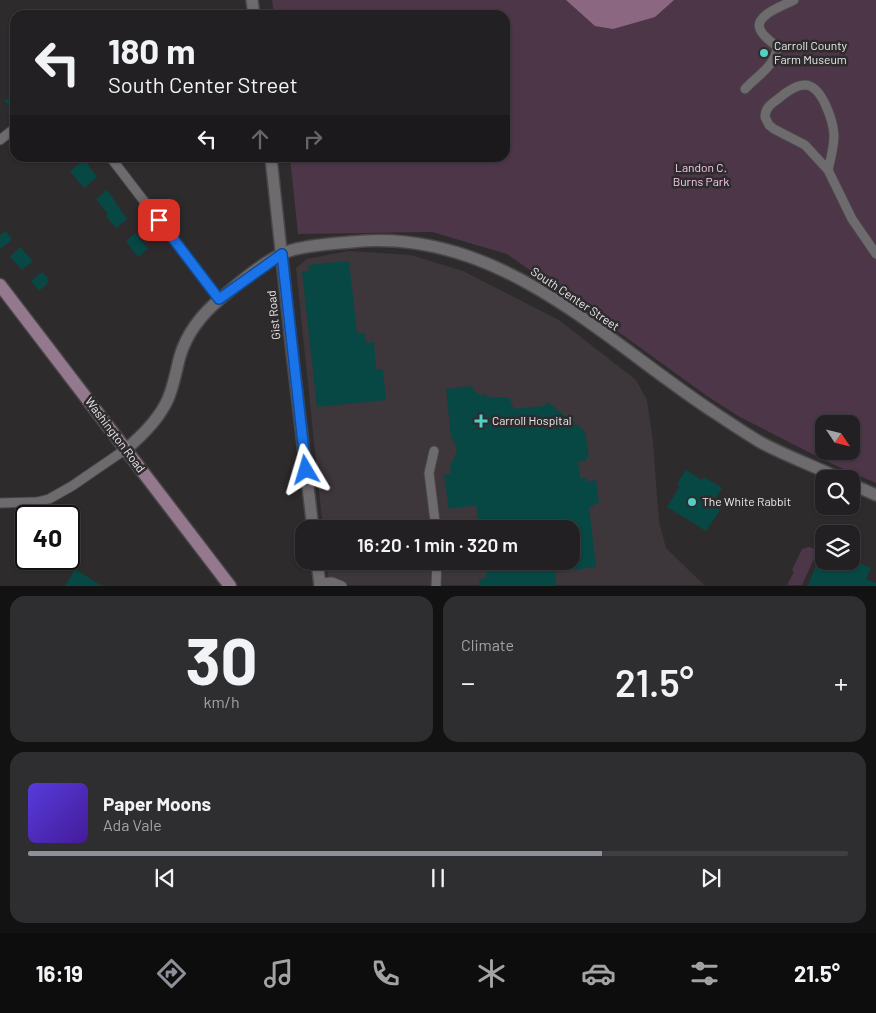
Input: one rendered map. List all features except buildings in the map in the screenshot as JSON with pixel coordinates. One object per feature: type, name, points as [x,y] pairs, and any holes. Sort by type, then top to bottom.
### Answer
[{"type":"main road","name":"Washington Road","points":[[0,285],[230,586]]},
{"type":"street","points":[[745,88],[774,60],[777,53],[777,47],[760,30],[759,24],[766,14],[794,0]]},
{"type":"street","points":[[828,170],[834,135],[828,110],[818,90],[806,85],[796,87],[771,105],[767,109],[765,117],[774,129],[806,145],[828,170],[852,218],[876,254]]},
{"type":"street","points":[[0,140],[10,132]]},
{"type":"street","points":[[114,162],[219,299]]},
{"type":"street","name":"Gist Road","points":[[270,162],[312,520]]},
{"type":"street","name":"South Center Street","points":[[126,449],[146,431],[161,412],[172,389],[187,338],[198,322],[219,299],[290,250],[361,241],[396,241],[441,248],[484,262],[547,294],[712,412],[760,442],[821,470]]},
{"type":"street","points":[[0,503],[30,503],[50,499],[126,449]]},
{"type":"street","points":[[434,451],[429,473],[435,520]]},
{"type":"street","points":[[860,488],[876,495]]},
{"type":"street","points":[[318,570],[320,584],[332,582],[342,586]]},
{"type":"street","points":[[436,586],[437,570]]},
{"type":"shaded area","points":[[566,0],[674,0],[655,17],[613,29],[595,26]]},
{"type":"shaded area","name":"Carroll Hospital","points":[[348,251],[411,255],[463,271],[559,320],[636,380],[647,400],[653,442],[659,522],[666,548],[704,585],[329,585],[327,570],[580,570],[580,520],[322,520],[296,268],[307,259]]},
{"type":"green space","name":"Landon C. Burns Park","points":[[272,0],[876,0],[876,483],[860,476],[860,470],[846,470],[824,460],[860,460],[860,415],[815,415],[815,455],[738,416],[707,396],[507,254],[432,232],[298,234],[290,162],[510,162],[510,10],[273,10]]},
{"type":"green space","points":[[809,547],[815,549],[815,557],[802,585],[787,585],[794,572],[792,570],[802,549]]},
{"type":"place","name":"Carroll County Farm Museum","points":[[764,53]]},
{"type":"place","name":"Carroll Hospital","points":[[481,421]]},
{"type":"place","name":"The White Rabbit","points":[[692,502]]},
{"type":"route","points":[[159,220],[219,299],[282,254],[306,470]]}]
